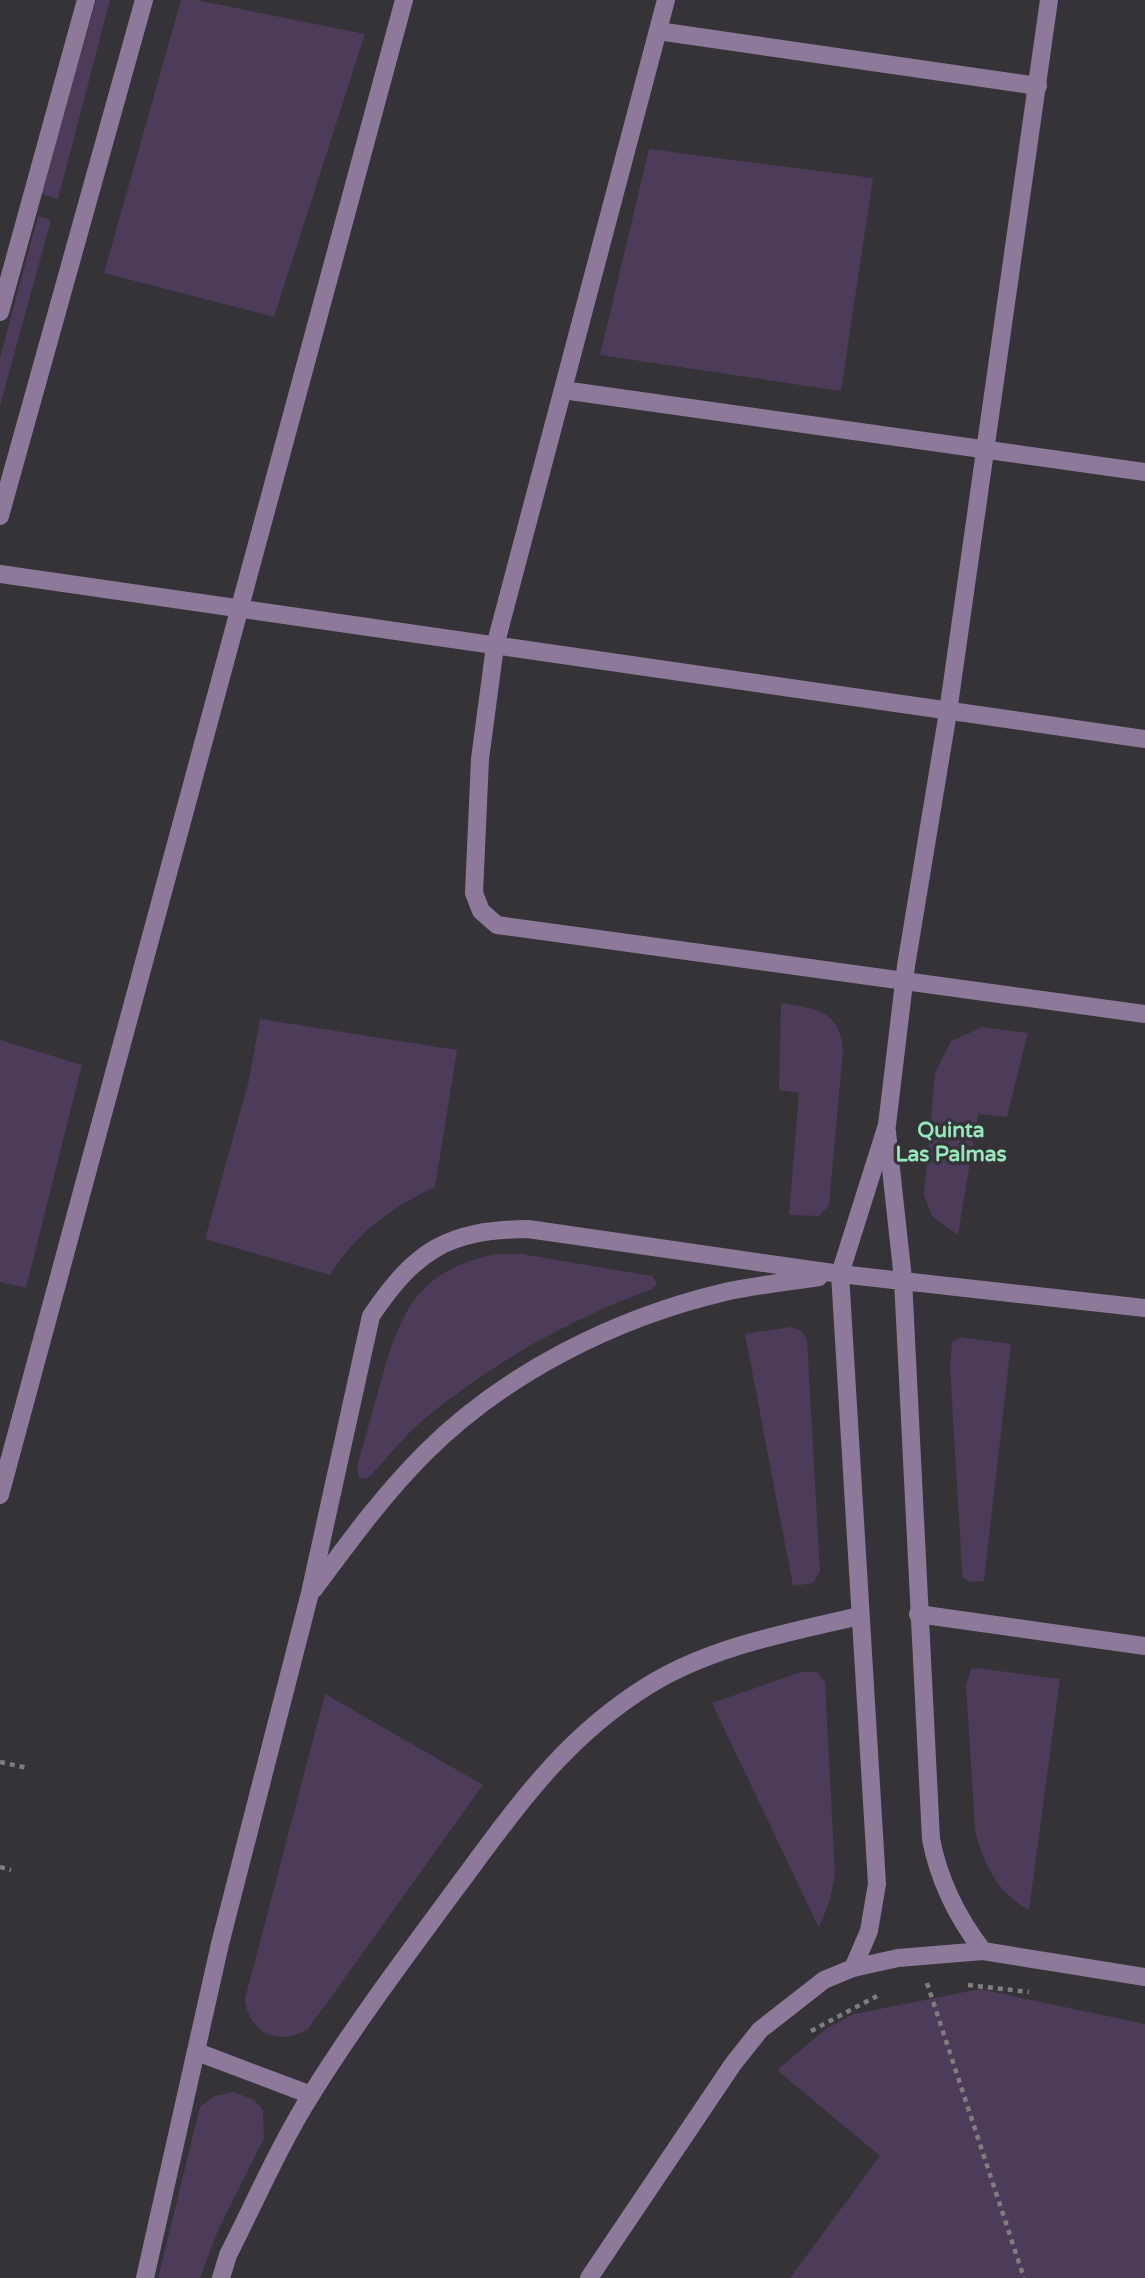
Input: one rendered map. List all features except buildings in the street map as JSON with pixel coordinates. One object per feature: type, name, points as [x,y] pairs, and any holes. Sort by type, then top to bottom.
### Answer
[{"type":"street","points":[[0,312],[86,0]]},
{"type":"street","points":[[0,516],[144,0]]},
{"type":"street","points":[[0,1495],[404,0]]},
{"type":"street","points":[[666,0],[495,646],[480,759],[474,893],[488,918],[498,925],[1145,1014]]},
{"type":"street","points":[[853,1968],[869,1931],[877,1884],[840,1274],[887,1125],[905,979],[947,712],[1049,0]]},
{"type":"street","points":[[658,32],[1038,86]]},
{"type":"street","points":[[563,390],[1145,472]]},
{"type":"street","points":[[0,573],[240,607],[355,627],[1145,739]]},
{"type":"street","points":[[887,1125],[903,1279],[918,1614],[932,1839],[937,1866],[963,1925],[983,1951]]},
{"type":"street","points":[[145,2278],[220,1944],[310,1593],[370,1316],[395,1280],[425,1255],[455,1237],[488,1230],[528,1229],[840,1274],[1145,1308]]},
{"type":"street","points":[[310,1593],[386,1495],[426,1451],[514,1382],[575,1346],[640,1317],[728,1291],[840,1274]]},
{"type":"street","points":[[918,1614],[1145,1646]]},
{"type":"street","points":[[221,2278],[239,2232],[311,2095],[441,1910],[528,1792],[567,1746],[650,1684],[705,1657],[767,1637],[859,1616]]},
{"type":"street","points":[[589,2278],[733,2064],[760,2030],[824,1980],[853,1968],[918,1956],[983,1951],[1145,1977]]},
{"type":"street","points":[[197,2052],[311,2095]]},
{"type":"path","points":[[0,1762],[28,1768]]},
{"type":"path","points":[[0,1867],[11,1870]]},
{"type":"path","points":[[918,1956],[1024,2278]]},
{"type":"path","points":[[958,1984],[1037,1993]]},
{"type":"path","points":[[916,1987],[937,1985]]},
{"type":"path","points":[[802,2038],[847,2011],[886,1993]]},
{"type":"shaded area","points":[[96,0],[110,0],[58,199],[41,194]]},
{"type":"shaded area","points":[[181,0],[196,0],[365,34],[274,317],[104,273]]},
{"type":"shaded area","points":[[649,149],[873,178],[841,391],[600,355]]},
{"type":"shaded area","points":[[38,216],[51,220],[0,406],[0,358]]},
{"type":"shaded area","points":[[781,1003],[824,1013],[837,1026],[841,1036],[843,1050],[829,1205],[819,1216],[789,1215],[799,1093],[779,1090]]},
{"type":"shaded area","points":[[260,1019],[457,1050],[435,1187],[404,1203],[376,1223],[351,1246],[330,1275],[205,1239],[249,1080]]},
{"type":"shaded area","points":[[983,1027],[1028,1033],[1007,1117],[978,1114],[958,1235],[932,1216],[924,1195],[935,1073],[951,1041]]},
{"type":"shaded area","points":[[0,1040],[82,1065],[26,1288],[0,1282]]},
{"type":"shaded area","points":[[495,1254],[521,1254],[652,1276],[657,1283],[653,1289],[591,1314],[504,1361],[423,1420],[366,1479],[359,1478],[357,1467],[383,1374],[408,1310],[432,1281],[449,1270]]},
{"type":"shaded area","points":[[791,1327],[801,1331],[807,1340],[820,1572],[813,1583],[793,1586],[745,1334]]},
{"type":"shaded area","points":[[960,1337],[1011,1344],[984,1581],[970,1582],[963,1578],[962,1570],[950,1367],[952,1342]]},
{"type":"shaded area","points":[[971,1669],[1060,1679],[1029,1910],[1008,1895],[993,1876],[975,1829],[966,1685]]},
{"type":"shaded area","points":[[801,1672],[817,1672],[825,1682],[835,1874],[830,1900],[819,1928],[712,1703]]},
{"type":"shaded area","points":[[325,1694],[483,1785],[308,2029],[286,2037],[276,2036],[267,2034],[252,2021],[245,1999]]},
{"type":"shaded area","points":[[980,1989],[1145,2024],[1145,2278],[790,2278],[880,2156],[777,2070],[827,2028],[854,2014]]},
{"type":"shaded area","points":[[234,2092],[254,2100],[263,2110],[264,2138],[216,2235],[200,2278],[158,2278],[200,2107],[214,2096]]},
{"type":"district","name":"Quinta Las Palmas","points":[[951,1142]]}]
